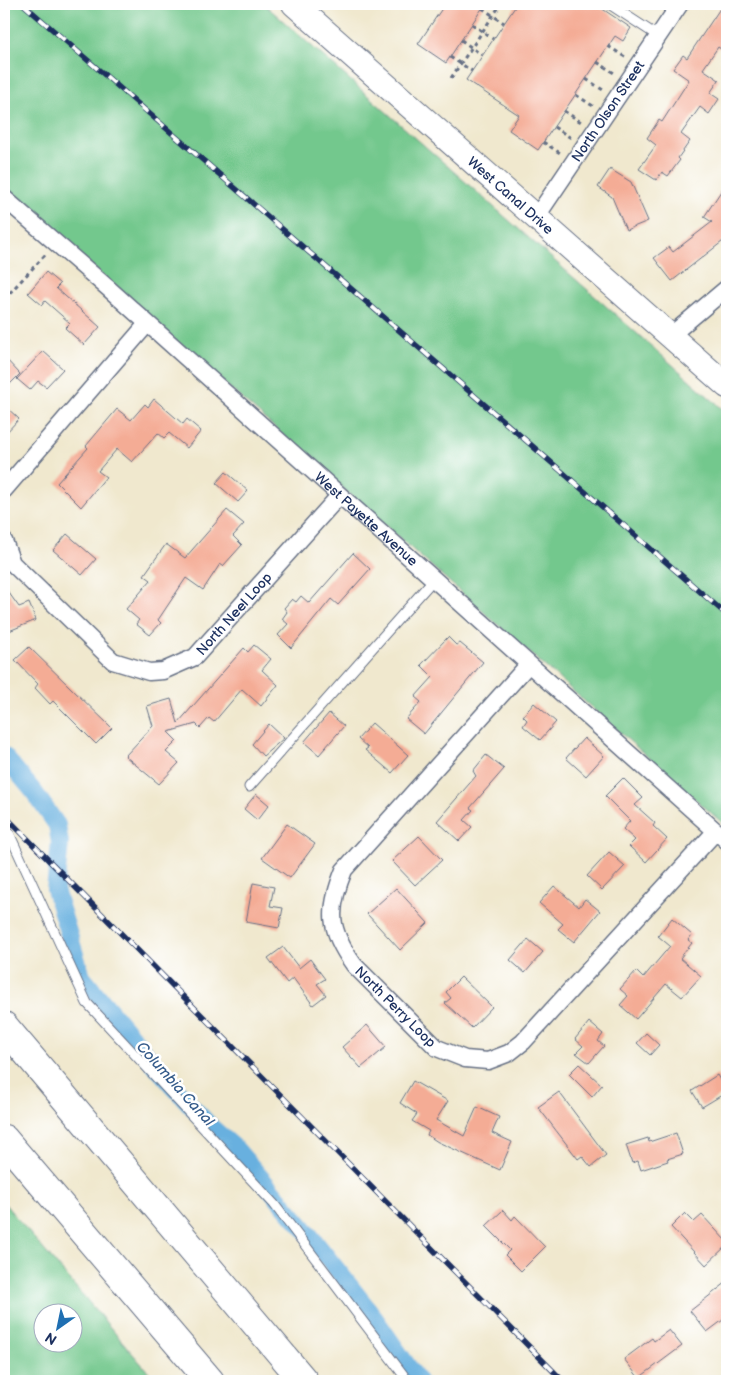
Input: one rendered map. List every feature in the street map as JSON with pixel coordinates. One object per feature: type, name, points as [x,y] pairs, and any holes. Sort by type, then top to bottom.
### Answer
[{"type":"highway","points":[[4,1026],[304,1381]]},
{"type":"highway","points":[[4,1139],[210,1381]]},
{"type":"street","name":"North Olson Street","points":[[535,219],[680,4]]},
{"type":"street","name":"West Canal Drive","points":[[306,8],[535,219],[727,386]]},
{"type":"street","name":"West Payette Avenue","points":[[4,198],[722,836]]},
{"type":"street","points":[[670,336],[727,288]]},
{"type":"street","points":[[4,490],[147,324]]},
{"type":"street","name":"North Neel Loop","points":[[4,541],[12,563],[113,661],[150,672],[163,670],[195,657],[339,496]]},
{"type":"street","name":"North Perry Loop","points":[[528,665],[344,870],[332,904],[334,925],[343,950],[354,965],[437,1048],[465,1059],[488,1061],[508,1053],[522,1042],[722,836]]},
{"type":"lane","points":[[609,4],[658,36]]},
{"type":"lane","points":[[249,787],[433,580]]},
{"type":"lane","points":[[4,828],[9,833],[86,1003],[274,1204],[408,1381]]},
{"type":"path","points":[[451,78],[501,4]]},
{"type":"path","points":[[510,4],[514,7]]},
{"type":"path","points":[[482,8],[504,23]]},
{"type":"path","points":[[472,24],[493,39]]},
{"type":"path","points":[[461,40],[482,55]]},
{"type":"path","points":[[608,46],[626,58]]},
{"type":"path","points":[[450,56],[472,71]]},
{"type":"path","points":[[597,62],[615,74]]},
{"type":"path","points":[[586,79],[603,90]]},
{"type":"path","points":[[576,94],[593,106]]},
{"type":"path","points":[[564,111],[582,122]]},
{"type":"path","points":[[554,127],[571,138]]},
{"type":"path","points":[[543,142],[561,154]]},
{"type":"path","points":[[4,299],[57,244]]},
{"type":"green space","points":[[4,4],[264,4],[727,413],[727,827],[4,189]]},
{"type":"green space","points":[[4,1203],[156,1381],[4,1381]]},
{"type":"building","points":[[445,4],[485,4],[446,63],[418,44]]},
{"type":"building","points":[[517,4],[595,4],[631,28],[623,41],[615,36],[538,150],[509,130],[519,115],[466,80]]},
{"type":"building","points":[[723,4],[727,4],[727,53],[718,47],[703,69],[719,80],[710,93],[719,99],[709,114],[700,107],[681,134],[690,141],[678,158],[680,160],[668,176],[662,172],[656,180],[639,169],[656,145],[647,138],[659,120],[662,122],[689,80],[673,69],[683,55],[687,58]]},
{"type":"building","points":[[610,169],[631,182],[648,221],[626,230],[612,197],[598,187]]},
{"type":"building","points":[[727,182],[727,238],[672,281],[654,258],[669,247],[673,252],[712,222],[704,217]]},
{"type":"building","points":[[46,272],[60,284],[56,288],[100,327],[84,345],[65,328],[70,323],[45,301],[42,305],[28,293]]},
{"type":"building","points":[[43,351],[63,369],[46,387],[38,381],[30,390],[17,379]]},
{"type":"building","points":[[4,357],[20,374],[4,390]]},
{"type":"building","points":[[154,399],[183,424],[187,419],[201,431],[187,448],[169,433],[164,438],[158,433],[132,462],[117,449],[98,471],[106,477],[81,507],[57,483],[88,448],[86,446],[117,409],[131,420],[145,404],[148,407]]},
{"type":"building","points":[[4,405],[19,419],[4,435]]},
{"type":"building","points":[[226,472],[248,491],[238,502],[216,483]]},
{"type":"building","points":[[227,510],[244,524],[233,536],[242,545],[223,566],[220,564],[203,590],[186,578],[158,620],[161,623],[150,635],[136,624],[139,620],[126,609],[151,580],[144,575],[166,544],[185,558]]},
{"type":"building","points":[[67,534],[96,559],[82,575],[53,550]]},
{"type":"building","points":[[353,553],[370,569],[338,605],[331,599],[291,648],[278,635],[288,624],[282,619],[287,612],[284,608],[292,599],[296,602],[301,596],[309,603]]},
{"type":"building","points":[[4,586],[19,607],[29,603],[36,620],[9,631],[4,625]]},
{"type":"building","points":[[448,637],[456,645],[460,643],[483,662],[424,734],[406,719],[421,702],[415,697],[433,677],[421,665]]},
{"type":"building","points":[[254,645],[271,659],[262,670],[278,685],[261,706],[242,689],[214,722],[209,718],[200,728],[196,724],[168,732],[177,741],[166,752],[179,763],[159,784],[125,756],[153,726],[147,706],[171,699],[178,723],[244,648],[248,652]]},
{"type":"building","points":[[29,647],[112,728],[96,744],[53,701],[50,704],[35,688],[38,684],[15,660]]},
{"type":"building","points":[[534,703],[556,722],[540,740],[523,726],[527,720],[523,716]]},
{"type":"building","points":[[329,713],[344,726],[319,755],[304,742]]},
{"type":"building","points":[[372,723],[408,755],[392,773],[365,750],[368,748],[358,739]]},
{"type":"building","points":[[269,724],[284,738],[263,756],[252,744]]},
{"type":"building","points":[[584,738],[604,756],[586,776],[566,758]]},
{"type":"building","points":[[486,755],[504,769],[470,808],[473,810],[464,820],[472,827],[459,841],[437,821],[476,776],[473,771]]},
{"type":"building","points":[[623,778],[643,798],[635,805],[655,823],[653,826],[667,839],[646,862],[629,846],[635,840],[623,829],[630,821],[605,796]]},
{"type":"building","points":[[256,794],[269,805],[257,820],[244,809]]},
{"type":"building","points":[[287,824],[315,844],[290,878],[262,858]]},
{"type":"building","points":[[419,836],[442,860],[415,885],[392,861]]},
{"type":"building","points":[[609,852],[625,866],[602,890],[587,876]]},
{"type":"building","points":[[253,883],[274,887],[270,906],[283,908],[279,928],[246,922]]},
{"type":"building","points":[[554,886],[579,907],[585,899],[600,911],[574,942],[558,929],[563,924],[539,903]]},
{"type":"building","points":[[396,888],[428,923],[400,950],[367,914]]},
{"type":"building","points":[[672,918],[692,935],[688,940],[692,943],[680,958],[701,976],[682,997],[666,984],[636,1019],[620,1005],[628,996],[620,989],[636,971],[643,978],[670,946],[658,936]]},
{"type":"building","points":[[528,939],[543,952],[525,973],[510,960]]},
{"type":"building","points":[[283,947],[299,968],[310,959],[325,979],[317,984],[326,995],[313,1005],[293,978],[287,983],[268,958]]},
{"type":"building","points":[[461,977],[492,1007],[472,1028],[445,1003],[451,998],[446,992]]},
{"type":"building","points":[[589,1022],[603,1034],[598,1041],[604,1046],[589,1063],[576,1053],[583,1046],[575,1039]]},
{"type":"building","points":[[367,1025],[386,1047],[361,1068],[342,1047]]},
{"type":"building","points":[[646,1033],[659,1045],[650,1055],[637,1043]]},
{"type":"building","points":[[579,1064],[602,1085],[592,1097],[569,1074]]},
{"type":"building","points":[[717,1075],[727,1092],[702,1107],[692,1091]]},
{"type":"building","points":[[413,1081],[448,1101],[436,1120],[464,1136],[477,1107],[499,1117],[492,1133],[512,1142],[500,1170],[438,1142],[427,1135],[429,1131],[412,1121],[417,1114],[400,1103]]},
{"type":"building","points":[[559,1092],[606,1155],[591,1167],[582,1156],[578,1159],[538,1107]]},
{"type":"building","points":[[676,1133],[683,1154],[641,1170],[638,1161],[632,1163],[626,1145],[648,1138],[649,1142]]},
{"type":"building","points":[[503,1210],[512,1220],[515,1216],[545,1247],[521,1271],[505,1255],[510,1250],[486,1226]]},
{"type":"building","points":[[685,1213],[694,1222],[702,1215],[727,1242],[727,1245],[706,1265],[671,1227]]},
{"type":"building","points":[[727,1282],[727,1317],[707,1332],[690,1311]]},
{"type":"building","points":[[669,1330],[682,1346],[639,1378],[624,1359],[652,1338],[654,1341]]},
{"type":"waterway","name":"Columbia Canal","points":[[4,756],[34,792],[57,825],[60,843],[55,890],[82,977],[172,1085],[211,1127],[235,1148],[304,1228],[368,1309],[418,1381]]},
{"type":"railway","points":[[23,4],[727,615]]},
{"type":"railway","points":[[4,815],[563,1381]]}]
